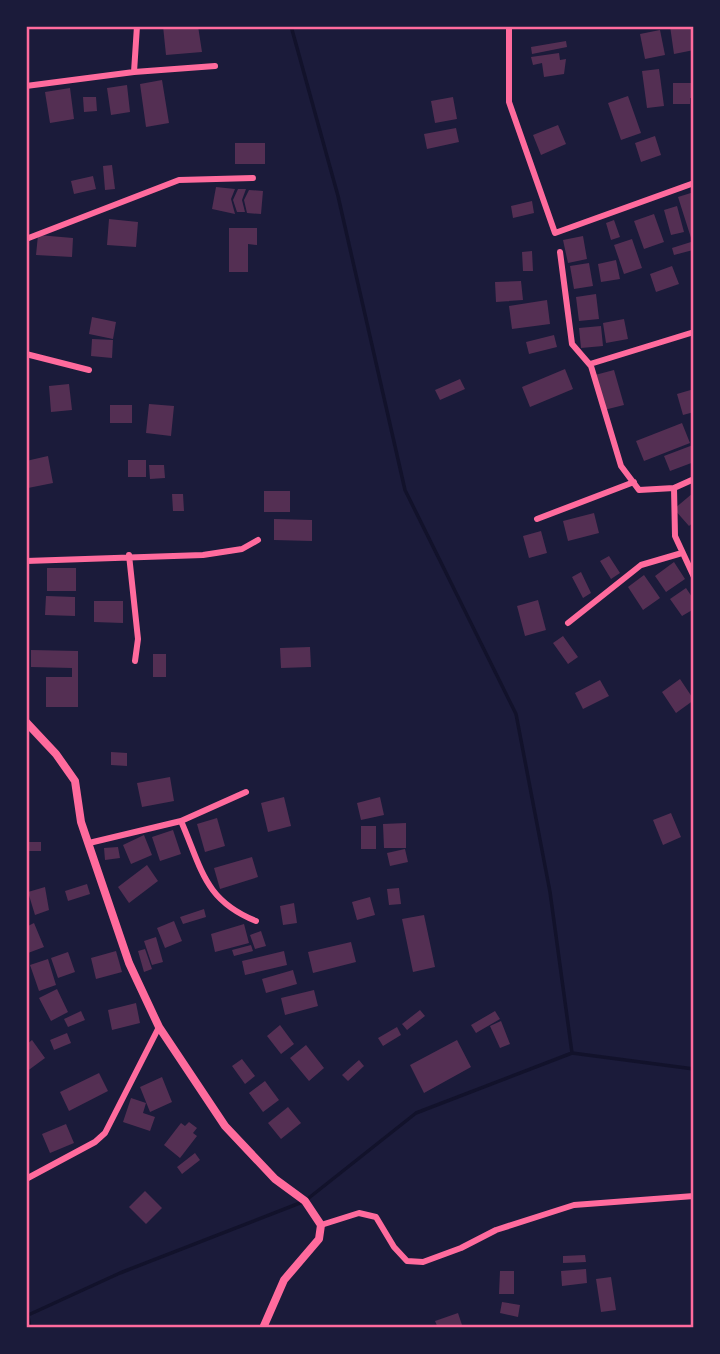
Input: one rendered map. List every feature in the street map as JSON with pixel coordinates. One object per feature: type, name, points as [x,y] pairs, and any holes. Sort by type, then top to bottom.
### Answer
[{"type":"street","points":[[134,72],[137,26]]},
{"type":"street","points":[[509,26],[509,102],[555,233],[694,183]]},
{"type":"street","points":[[26,86],[134,72],[215,66]]},
{"type":"street","points":[[26,239],[178,180],[253,178]]},
{"type":"street","points":[[559,252],[572,344],[591,366],[621,466],[639,491],[674,488],[694,479]]},
{"type":"street","points":[[591,366],[590,363],[694,332]]},
{"type":"street","points":[[26,354],[89,370]]},
{"type":"street","points":[[537,519],[634,482]]},
{"type":"street","points":[[674,488],[675,536],[694,577]]},
{"type":"street","points":[[26,561],[129,555],[203,555],[242,549],[258,540]]},
{"type":"street","points":[[568,623],[641,565],[682,553]]},
{"type":"street","points":[[129,555],[138,639],[135,661]]},
{"type":"street","points":[[26,722],[56,754],[75,781],[81,822],[129,963],[159,1027],[225,1126],[275,1179],[305,1201],[321,1225],[319,1239],[284,1280],[262,1328]]},
{"type":"street","points":[[89,843],[181,821],[246,792]]},
{"type":"street","points":[[181,821],[212,893],[233,912],[256,921]]},
{"type":"street","points":[[26,1179],[95,1142],[105,1133],[159,1027]]},
{"type":"street","points":[[321,1225],[359,1213],[376,1217],[394,1247],[407,1261],[423,1262],[461,1248],[496,1230],[574,1205],[694,1196]]},
{"type":"building","points":[[163,26],[198,26],[202,52],[166,55]]},
{"type":"building","points":[[670,26],[693,26],[694,50],[674,54]]},
{"type":"building","points":[[660,30],[665,55],[645,59],[640,34]]},
{"type":"building","points":[[566,41],[567,47],[532,54],[531,47]]},
{"type":"building","points":[[559,53],[560,60],[566,59],[564,74],[544,77],[542,63],[533,65],[531,57]]},
{"type":"building","points":[[659,69],[664,106],[647,108],[642,71]]},
{"type":"building","points":[[162,80],[169,123],[146,127],[140,84]]},
{"type":"building","points":[[673,83],[694,83],[694,98],[690,98],[690,104],[673,104]]},
{"type":"building","points":[[127,85],[130,112],[111,115],[107,88]]},
{"type":"building","points":[[70,88],[74,119],[50,123],[45,92]]},
{"type":"building","points":[[628,96],[641,133],[621,140],[608,103]]},
{"type":"building","points":[[83,97],[96,97],[97,111],[84,112]]},
{"type":"building","points":[[453,97],[457,119],[435,123],[431,101]]},
{"type":"building","points":[[558,125],[566,144],[541,155],[533,135]]},
{"type":"building","points":[[456,128],[459,142],[427,149],[424,134]]},
{"type":"building","points":[[655,136],[661,155],[641,162],[635,143]]},
{"type":"building","points":[[235,143],[265,143],[265,164],[235,164]]},
{"type":"building","points":[[112,165],[115,189],[105,190],[103,166]]},
{"type":"building","points":[[93,176],[96,189],[74,194],[71,181]]},
{"type":"building","points":[[216,187],[235,189],[231,199],[235,214],[212,209]]},
{"type":"building","points":[[238,189],[246,189],[242,200],[245,212],[237,212],[233,200]]},
{"type":"building","points":[[249,190],[263,191],[261,214],[247,213],[244,200]]},
{"type":"building","points":[[694,192],[694,240],[692,241],[678,197]]},
{"type":"building","points":[[532,201],[534,213],[513,218],[511,206]]},
{"type":"building","points":[[677,206],[684,232],[671,235],[664,210]]},
{"type":"building","points":[[654,214],[664,242],[644,249],[634,221]]},
{"type":"building","points":[[109,219],[138,222],[136,247],[107,245]]},
{"type":"building","points":[[614,220],[620,237],[611,240],[606,223]]},
{"type":"building","points":[[229,228],[257,228],[257,245],[248,244],[248,272],[229,272]]},
{"type":"building","points":[[38,235],[73,238],[72,257],[36,255]]},
{"type":"building","points":[[583,236],[587,259],[568,263],[563,240]]},
{"type":"building","points":[[632,239],[642,268],[624,274],[614,245]]},
{"type":"building","points":[[691,242],[693,250],[674,255],[672,248]]},
{"type":"building","points":[[532,251],[533,271],[523,271],[522,252]]},
{"type":"building","points":[[616,260],[620,279],[601,282],[598,264]]},
{"type":"building","points":[[589,263],[593,286],[574,289],[570,266]]},
{"type":"building","points":[[672,266],[679,284],[656,292],[650,274]]},
{"type":"building","points":[[521,281],[523,300],[496,302],[495,282]]},
{"type":"building","points":[[596,294],[599,319],[579,321],[576,297]]},
{"type":"building","points":[[547,300],[550,324],[512,329],[509,306]]},
{"type":"building","points":[[92,317],[116,322],[113,339],[89,334]]},
{"type":"building","points":[[624,319],[628,339],[606,343],[603,323]]},
{"type":"building","points":[[601,326],[603,346],[581,348],[579,328]]},
{"type":"building","points":[[554,335],[557,347],[529,354],[526,342]]},
{"type":"building","points":[[92,339],[113,340],[112,358],[91,356]]},
{"type":"building","points":[[565,369],[573,389],[530,407],[522,387]]},
{"type":"building","points":[[614,370],[624,405],[604,410],[595,375]]},
{"type":"building","points":[[460,379],[465,389],[440,400],[435,390]]},
{"type":"building","points":[[69,384],[72,410],[51,412],[49,386]]},
{"type":"building","points":[[694,389],[694,412],[683,415],[677,394]]},
{"type":"building","points":[[149,404],[174,406],[171,436],[146,433]]},
{"type":"building","points":[[110,405],[132,405],[132,423],[110,423]]},
{"type":"building","points":[[682,423],[690,443],[644,461],[636,441]]},
{"type":"building","points":[[693,445],[694,462],[670,471],[664,456]]},
{"type":"building","points":[[48,456],[53,483],[28,488],[26,461]]},
{"type":"building","points":[[128,460],[146,460],[146,477],[128,477]]},
{"type":"building","points":[[149,465],[164,465],[165,478],[150,479]]},
{"type":"building","points":[[264,491],[290,491],[290,512],[264,512]]},
{"type":"building","points":[[693,493],[694,522],[689,526],[674,509]]},
{"type":"building","points":[[172,494],[183,494],[184,511],[173,511]]},
{"type":"building","points":[[594,513],[599,533],[568,541],[563,521]]},
{"type":"building","points":[[274,519],[312,520],[312,541],[274,540]]},
{"type":"building","points":[[541,531],[547,553],[529,558],[523,536]]},
{"type":"building","points":[[609,556],[620,573],[611,579],[600,561]]},
{"type":"building","points":[[674,562],[685,579],[666,592],[655,576]]},
{"type":"building","points":[[47,568],[76,568],[76,591],[47,591]]},
{"type":"building","points":[[581,572],[591,593],[583,598],[572,577]]},
{"type":"building","points":[[644,575],[660,598],[643,610],[628,587]]},
{"type":"building","points":[[686,588],[694,600],[694,609],[682,616],[670,599]]},
{"type":"building","points":[[46,596],[75,597],[75,616],[45,615]]},
{"type":"building","points":[[538,600],[546,630],[525,636],[517,606]]},
{"type":"building","points":[[94,601],[123,601],[123,623],[94,622]]},
{"type":"building","points":[[563,636],[578,657],[568,664],[553,643]]},
{"type":"building","points":[[310,647],[311,667],[281,668],[280,648]]},
{"type":"building","points":[[31,650],[78,651],[78,707],[46,707],[46,677],[72,677],[72,668],[31,667]]},
{"type":"building","points":[[153,654],[166,654],[166,677],[153,677]]},
{"type":"building","points":[[680,679],[694,700],[676,713],[662,692]]},
{"type":"building","points":[[600,680],[609,696],[583,709],[575,693]]},
{"type":"building","points":[[111,752],[127,753],[127,766],[111,765]]},
{"type":"building","points":[[170,777],[174,801],[142,807],[137,783]]},
{"type":"building","points":[[284,797],[291,826],[268,832],[261,803]]},
{"type":"building","points":[[380,797],[384,815],[361,820],[357,803]]},
{"type":"building","points":[[671,813],[681,837],[663,845],[653,820]]},
{"type":"building","points":[[217,818],[225,846],[205,852],[197,824]]},
{"type":"building","points":[[406,823],[406,848],[384,848],[383,824]]},
{"type":"building","points":[[361,826],[376,826],[376,849],[361,849]]},
{"type":"building","points":[[173,830],[181,854],[160,861],[152,837]]},
{"type":"building","points":[[144,835],[152,855],[131,864],[123,845]]},
{"type":"building","points":[[26,842],[41,842],[41,851],[26,851]]},
{"type":"building","points":[[118,847],[120,858],[105,860],[104,848]]},
{"type":"building","points":[[405,849],[408,862],[390,866],[387,853]]},
{"type":"building","points":[[252,857],[258,877],[220,889],[214,868]]},
{"type":"building","points":[[147,865],[158,881],[129,903],[118,887]]},
{"type":"building","points":[[87,884],[90,894],[68,901],[65,891]]},
{"type":"building","points":[[45,887],[49,910],[35,915],[28,892]]},
{"type":"building","points":[[399,888],[401,904],[389,905],[387,889]]},
{"type":"building","points":[[370,897],[375,915],[357,920],[352,902]]},
{"type":"building","points":[[294,903],[297,923],[283,925],[280,906]]},
{"type":"building","points":[[204,909],[206,917],[183,924],[180,917]]},
{"type":"building","points":[[424,915],[435,967],[413,972],[402,919]]},
{"type":"building","points":[[174,921],[182,941],[165,948],[157,928]]},
{"type":"building","points":[[34,923],[44,947],[28,953],[26,927]]},
{"type":"building","points":[[244,924],[249,943],[215,952],[211,934]]},
{"type":"building","points":[[261,931],[266,946],[255,949],[250,935]]},
{"type":"building","points":[[156,937],[163,962],[152,965],[144,941]]},
{"type":"building","points":[[351,942],[356,962],[313,973],[308,952]]},
{"type":"building","points":[[251,945],[253,951],[234,956],[232,950]]},
{"type":"building","points":[[145,949],[152,969],[144,972],[138,951]]},
{"type":"building","points":[[116,951],[122,972],[96,979],[91,958]]},
{"type":"building","points":[[284,951],[287,965],[245,975],[242,961]]},
{"type":"building","points":[[68,952],[75,972],[58,978],[51,958]]},
{"type":"building","points":[[48,959],[56,985],[39,991],[30,965]]},
{"type":"building","points":[[293,970],[297,984],[266,993],[262,979]]},
{"type":"building","points":[[57,989],[68,1012],[51,1021],[39,998]]},
{"type":"building","points":[[314,990],[318,1006],[285,1015],[281,998]]},
{"type":"building","points":[[136,1003],[140,1023],[112,1030],[108,1010]]},
{"type":"building","points":[[420,1010],[425,1016],[407,1030],[402,1024]]},
{"type":"building","points":[[81,1011],[85,1020],[68,1027],[64,1019]]},
{"type":"building","points":[[495,1011],[500,1019],[476,1033],[471,1025]]},
{"type":"building","points":[[501,1021],[510,1044],[500,1048],[490,1026]]},
{"type":"building","points":[[280,1025],[294,1044],[281,1054],[267,1036]]},
{"type":"building","points":[[397,1027],[401,1035],[383,1046],[378,1038]]},
{"type":"building","points":[[67,1033],[71,1043],[54,1050],[50,1040]]},
{"type":"building","points":[[32,1040],[45,1058],[26,1072],[26,1045]]},
{"type":"building","points":[[457,1040],[471,1067],[424,1093],[410,1065]]},
{"type":"building","points":[[306,1045],[324,1068],[309,1081],[290,1058]]},
{"type":"building","points":[[242,1059],[255,1076],[245,1084],[232,1066]]},
{"type":"building","points":[[359,1060],[364,1066],[348,1081],[342,1075]]},
{"type":"building","points":[[99,1073],[108,1091],[69,1111],[60,1092]]},
{"type":"building","points":[[162,1077],[172,1102],[150,1112],[140,1087]]},
{"type":"building","points":[[265,1081],[279,1100],[263,1112],[249,1093]]},
{"type":"building","points":[[131,1098],[146,1103],[143,1113],[155,1117],[150,1131],[123,1122]]},
{"type":"building","points":[[288,1107],[301,1123],[281,1139],[268,1123]]},
{"type":"building","points":[[189,1122],[197,1128],[193,1133],[197,1136],[180,1158],[164,1145],[181,1123],[185,1126]]},
{"type":"building","points":[[66,1124],[74,1143],[50,1153],[42,1134]]},
{"type":"building","points":[[195,1153],[200,1160],[182,1174],[177,1167]]},
{"type":"building","points":[[145,1191],[162,1208],[146,1224],[129,1207]]},
{"type":"building","points":[[585,1255],[586,1262],[563,1263],[563,1256]]},
{"type":"building","points":[[586,1269],[587,1283],[562,1286],[561,1271]]},
{"type":"building","points":[[500,1271],[514,1271],[514,1294],[499,1294]]},
{"type":"building","points":[[611,1277],[616,1310],[601,1312],[596,1279]]},
{"type":"building","points":[[502,1302],[520,1305],[518,1317],[500,1313]]},
{"type":"building","points":[[458,1313],[463,1328],[438,1328],[435,1321]]},
{"type":"waterway","points":[[291,26],[338,196],[405,490],[516,714],[550,892],[572,1053]]},
{"type":"waterway","points":[[26,1316],[120,1273],[305,1201],[416,1113],[572,1053],[694,1069]]},
{"type":"waterway","points":[[28,1316],[30,1328]]}]
